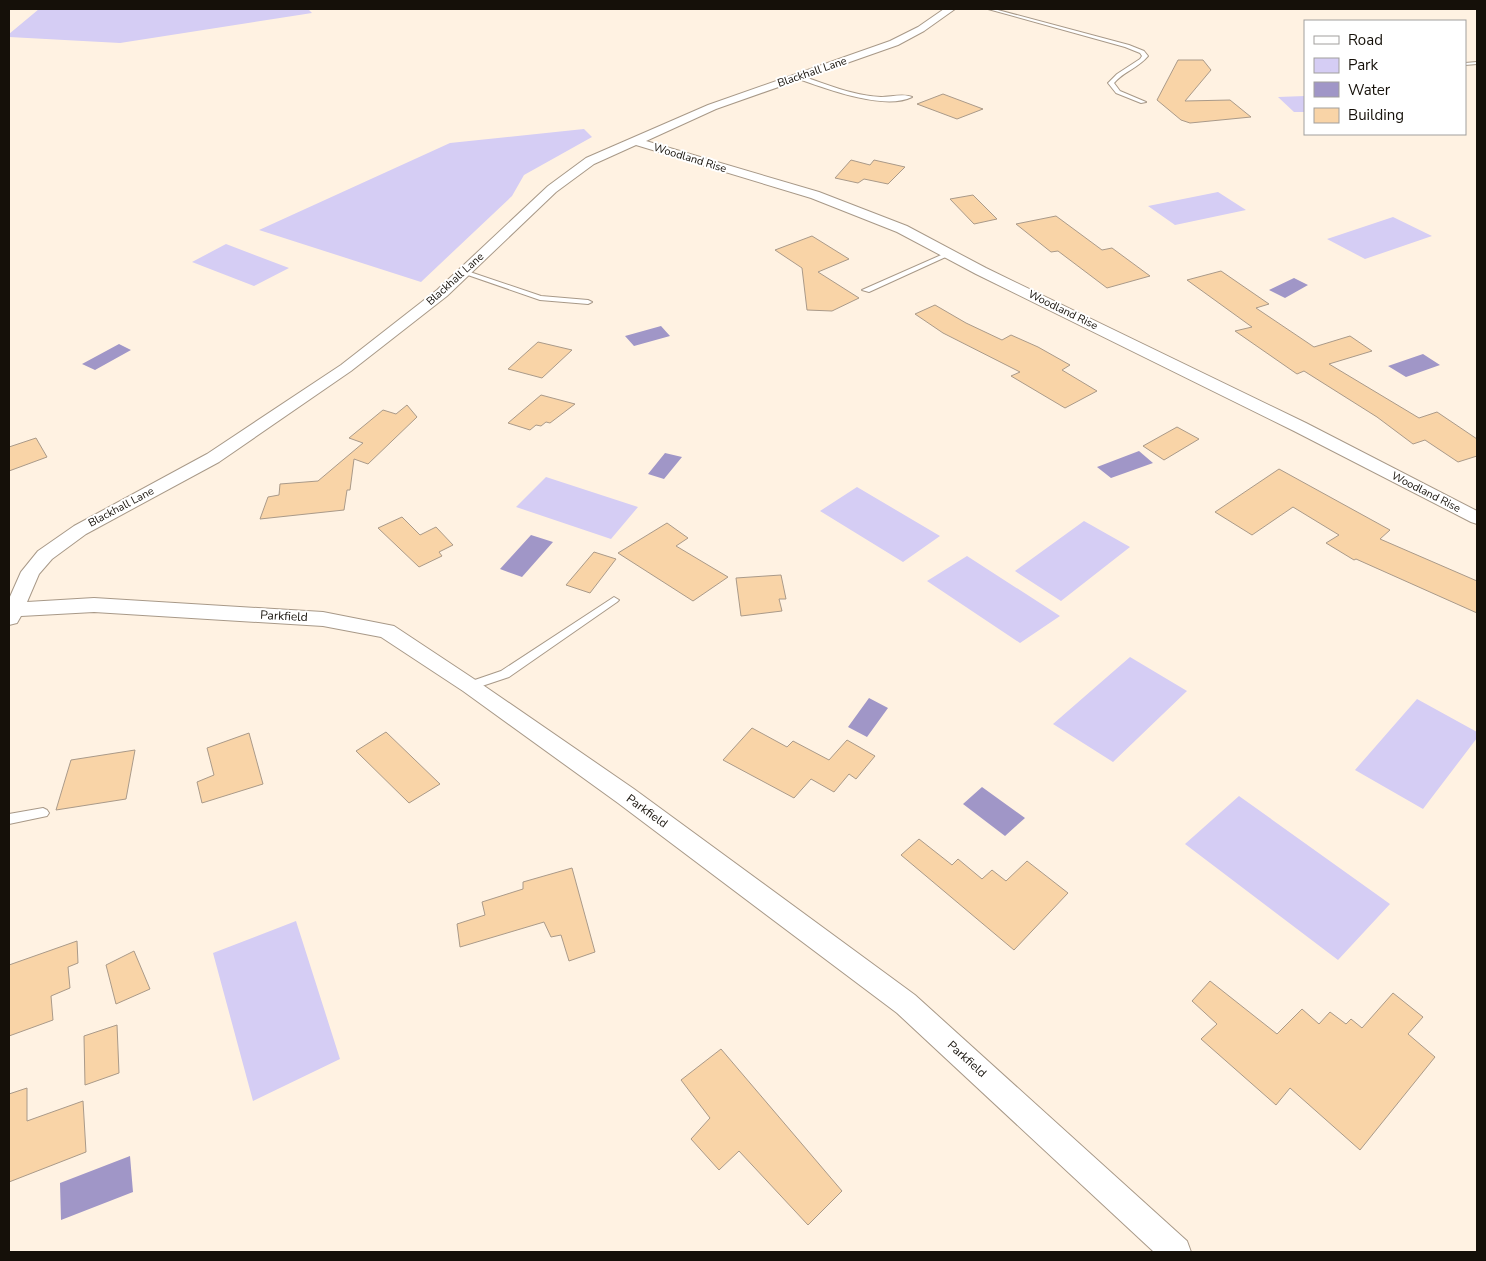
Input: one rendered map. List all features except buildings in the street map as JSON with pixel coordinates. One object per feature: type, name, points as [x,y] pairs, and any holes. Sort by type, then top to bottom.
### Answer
[{"type":"street","name":"Blackhall Lane","points":[[11,613],[30,572],[45,555],[80,530],[213,458],[338,373],[442,294],[552,189],[590,160],[712,107],[894,43],[921,29],[950,9]]},
{"type":"street","name":"Woodland Rise","points":[[634,141],[815,195],[902,230],[1292,423],[1477,518]]},
{"type":"street","name":"Parkfield","points":[[11,613],[94,606],[323,618],[387,631],[470,686],[626,796],[906,1004],[1176,1252]]},
{"type":"lane","points":[[990,9],[1127,46],[1142,52],[1145,56],[1140,63],[1118,74],[1111,83],[1118,92],[1143,102]]},
{"type":"lane","points":[[798,77],[868,98],[890,100],[909,97]]},
{"type":"lane","points":[[866,290],[948,254]]},
{"type":"lane","points":[[464,272],[540,298],[588,302]]},
{"type":"lane","points":[[470,686],[505,674],[614,600]]},
{"type":"lane","points":[[9,819],[43,813]]},
{"type":"green space","points":[[39,9],[308,9],[312,13],[120,43],[9,37],[9,34]]},
{"type":"green space","points":[[1304,96],[1304,112],[1294,112],[1278,97]]},
{"type":"green space","points":[[584,129],[592,137],[524,175],[512,196],[421,282],[259,230],[450,143]]},
{"type":"green space","points":[[1218,192],[1246,210],[1175,225],[1148,206]]},
{"type":"green space","points":[[1393,217],[1432,236],[1365,259],[1327,239]]},
{"type":"green space","points":[[226,244],[289,268],[254,286],[192,262]]},
{"type":"green space","points":[[546,477],[638,507],[611,539],[516,507]]},
{"type":"green space","points":[[857,487],[940,536],[903,562],[820,511]]},
{"type":"green space","points":[[1084,521],[1130,547],[1061,601],[1015,571]]},
{"type":"green space","points":[[967,556],[1060,616],[1020,643],[927,581]]},
{"type":"green space","points":[[1130,657],[1187,691],[1113,762],[1053,724]]},
{"type":"green space","points":[[1417,699],[1477,732],[1477,738],[1423,809],[1355,770]]},
{"type":"green space","points":[[1239,796],[1390,904],[1338,960],[1185,844]]},
{"type":"green space","points":[[296,921],[340,1059],[253,1101],[213,953]]},
{"type":"water","points":[[1294,278],[1308,285],[1285,298],[1269,290]]},
{"type":"water","points":[[661,326],[670,336],[634,346],[625,336]]},
{"type":"water","points":[[119,344],[131,350],[95,370],[82,364]]},
{"type":"water","points":[[1423,354],[1440,365],[1406,377],[1388,366]]},
{"type":"water","points":[[1139,451],[1153,463],[1111,478],[1097,467]]},
{"type":"water","points":[[665,453],[682,457],[664,479],[648,474]]},
{"type":"water","points":[[531,535],[553,542],[522,577],[500,569]]},
{"type":"water","points":[[869,698],[888,708],[867,737],[848,727]]},
{"type":"water","points":[[982,787],[1025,818],[1005,836],[963,804]]},
{"type":"water","points":[[130,1156],[133,1192],[61,1220],[60,1183]]}]
